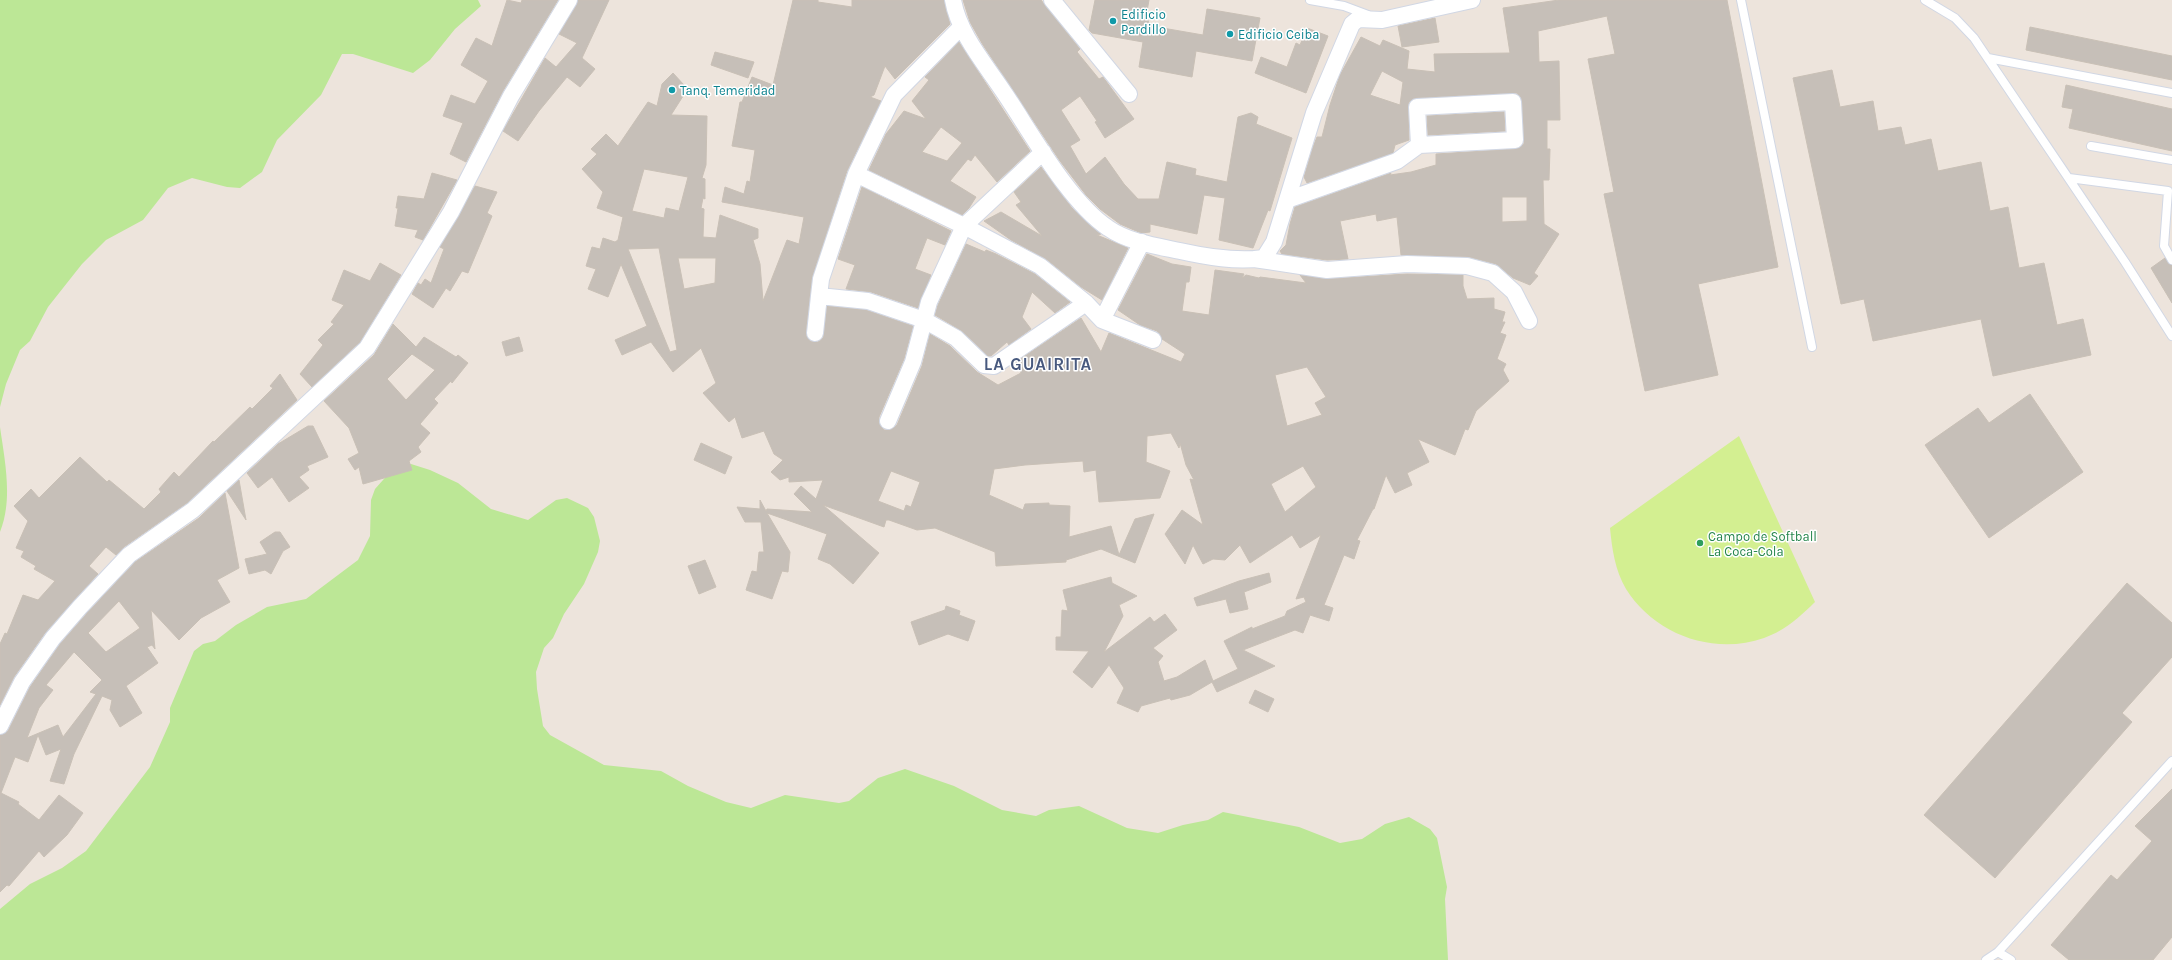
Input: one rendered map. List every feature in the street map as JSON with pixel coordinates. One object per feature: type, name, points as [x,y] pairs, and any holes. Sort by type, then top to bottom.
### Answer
[{"type":"street","points":[[0,726],[22,682],[53,638],[129,555],[193,510],[368,348],[451,212],[511,96],[570,0]]},
{"type":"street","points":[[953,0],[962,27],[1043,152],[1078,200],[1093,217],[1109,229],[1142,242],[1196,254],[1237,260],[1264,258],[1270,251],[1314,113],[1347,33],[1358,19],[1382,20],[1472,0]]},
{"type":"street","points":[[1052,0],[1129,94]]},
{"type":"street","points":[[815,333],[821,280],[856,174],[894,95],[962,27]]},
{"type":"street","points":[[1287,200],[1397,161],[1419,145],[1515,140],[1513,102],[1417,107],[1419,145]]},
{"type":"street","points":[[888,421],[913,362],[930,302],[964,226],[1043,152]]},
{"type":"street","points":[[856,174],[964,226],[1040,266],[1086,303],[1102,320],[1153,340]]},
{"type":"street","points":[[1102,320],[1142,242]]},
{"type":"street","points":[[1252,259],[1327,270],[1407,264],[1466,266],[1493,273],[1514,292],[1529,321]]},
{"type":"street","points":[[819,296],[868,301],[924,320],[956,338],[989,367],[994,366],[1086,303]]},
{"type":"lane","points":[[1310,0],[1344,6],[1382,20]]},
{"type":"lane","points":[[1740,0],[1812,347]]},
{"type":"lane","points":[[1925,0],[1955,18],[1974,38],[2069,178],[2172,336]]},
{"type":"lane","points":[[1988,58],[2172,93]]},
{"type":"lane","points":[[2091,146],[2172,160]]},
{"type":"lane","points":[[2069,178],[2168,191],[2164,246],[2172,260]]},
{"type":"lane","points":[[1986,960],[1998,952],[2172,761]]},
{"type":"lane","points":[[1998,952],[2011,960]]},
{"type":"green space","points":[[0,0],[478,0],[481,6],[455,29],[430,60],[413,73],[353,54],[342,54],[321,95],[277,140],[262,172],[240,188],[227,187],[192,178],[168,188],[143,220],[106,240],[82,264],[48,307],[30,341],[20,350],[6,384],[0,407]]},
{"type":"green space","points":[[0,427],[6,467],[7,494],[4,519],[0,532]]},
{"type":"green space","name":"Campo de Softball La Coca-Cola","points":[[1739,436],[1815,602],[1791,623],[1778,632],[1764,638],[1745,643],[1725,644],[1705,642],[1686,637],[1669,629],[1652,618],[1638,605],[1626,589],[1619,574],[1613,552],[1610,528]]},
{"type":"green space","points":[[411,464],[430,470],[458,483],[491,509],[528,520],[556,500],[567,498],[588,508],[594,517],[600,541],[598,552],[584,584],[564,614],[553,638],[544,648],[536,672],[543,726],[550,735],[604,765],[661,771],[688,786],[726,802],[751,808],[785,795],[839,803],[849,801],[878,778],[905,769],[954,786],[1002,810],[1036,816],[1049,810],[1079,806],[1127,828],[1158,833],[1183,825],[1208,820],[1223,812],[1299,827],[1340,843],[1362,839],[1385,824],[1409,817],[1430,829],[1437,838],[1447,887],[1445,899],[1448,960],[0,960],[0,909],[30,884],[62,868],[86,851],[150,767],[170,722],[170,708],[194,651],[203,644],[215,641],[236,625],[267,607],[306,599],[358,560],[370,536],[371,500],[375,489],[391,471]]},
{"type":"building","points":[[507,0],[521,3],[522,0],[558,0],[503,91],[466,162],[450,154],[463,123],[443,116],[451,95],[475,104],[488,81],[461,65],[476,38],[492,46]]},
{"type":"building","points":[[578,0],[609,0],[582,58],[595,69],[580,87],[567,77],[539,111],[518,141],[503,131],[545,58],[556,67],[577,43],[559,34]]},
{"type":"building","points":[[793,0],[818,0],[818,2],[852,7],[852,0],[944,0],[950,24],[895,79],[885,66],[874,95],[870,97],[881,101],[847,171],[812,278],[806,332],[810,341],[818,342],[823,338],[827,306],[866,310],[913,326],[904,359],[879,417],[879,423],[884,430],[890,430],[897,425],[922,366],[930,334],[950,346],[977,372],[998,385],[1021,373],[1016,362],[1081,318],[1101,352],[1109,333],[1181,362],[1185,354],[1162,339],[1157,331],[1140,325],[1118,310],[1147,254],[1172,264],[1191,267],[1189,282],[1186,282],[1182,311],[1209,315],[1215,270],[1244,274],[1242,278],[1246,275],[1259,278],[1306,283],[1300,275],[1328,279],[1407,274],[1463,275],[1463,286],[1467,299],[1494,298],[1494,309],[1505,312],[1502,322],[1505,322],[1500,333],[1506,335],[1497,359],[1506,364],[1503,370],[1509,381],[1476,411],[1468,430],[1465,429],[1455,455],[1418,439],[1429,462],[1407,473],[1412,485],[1395,493],[1386,475],[1374,509],[1357,540],[1360,541],[1354,559],[1344,555],[1324,605],[1333,608],[1329,621],[1310,615],[1303,633],[1295,630],[1243,650],[1275,666],[1217,692],[1212,682],[1190,695],[1171,700],[1170,698],[1141,706],[1138,712],[1117,703],[1124,688],[1109,665],[1092,688],[1073,672],[1089,651],[1056,650],[1056,637],[1061,637],[1062,610],[1068,611],[1063,590],[1111,577],[1112,583],[1137,596],[1119,605],[1123,616],[1104,652],[1150,617],[1154,622],[1165,614],[1177,630],[1153,648],[1163,656],[1158,662],[1164,681],[1177,677],[1205,660],[1213,681],[1238,669],[1224,641],[1252,627],[1252,629],[1285,616],[1287,611],[1306,602],[1304,597],[1296,599],[1321,535],[1300,548],[1292,535],[1250,563],[1240,545],[1225,560],[1213,559],[1203,564],[1193,545],[1185,564],[1165,534],[1182,510],[1203,525],[1190,479],[1194,480],[1186,465],[1180,443],[1179,448],[1171,433],[1147,436],[1146,462],[1170,471],[1160,498],[1099,502],[1096,470],[1084,472],[1083,461],[1025,465],[994,469],[989,495],[1023,510],[1025,504],[1049,503],[1049,505],[1070,506],[1069,537],[1111,526],[1119,555],[1135,519],[1154,514],[1135,563],[1101,549],[1066,560],[1066,562],[996,566],[995,552],[935,528],[917,530],[889,520],[886,520],[884,527],[823,505],[879,553],[853,584],[830,564],[818,559],[827,534],[767,513],[790,552],[788,572],[782,571],[772,599],[746,590],[752,571],[757,572],[759,552],[764,552],[761,522],[745,522],[737,507],[760,509],[760,500],[766,511],[767,509],[812,512],[794,494],[801,486],[816,499],[823,480],[789,482],[789,477],[780,480],[771,472],[783,460],[774,454],[764,431],[742,438],[735,417],[729,422],[703,393],[716,383],[701,348],[673,372],[651,342],[622,355],[615,340],[647,326],[621,264],[608,297],[588,289],[596,269],[586,266],[592,247],[600,249],[603,238],[615,242],[618,240],[623,217],[597,208],[603,192],[582,169],[597,154],[591,149],[606,134],[618,146],[648,102],[657,106],[662,84],[673,73],[684,85],[685,93],[671,115],[707,116],[706,165],[702,178],[705,179],[705,199],[703,198],[701,208],[704,209],[703,237],[716,238],[720,215],[758,229],[758,238],[753,240],[760,264],[763,301],[787,240],[799,244],[804,217],[722,202],[725,187],[744,194],[747,181],[750,182],[755,150],[732,146],[740,102],[742,102],[752,77],[773,85]],"holes":[[[644,169],[688,177],[679,211],[666,208],[664,218],[632,211]],[[659,248],[677,350],[670,352],[628,249]],[[678,258],[716,258],[715,283],[684,289]],[[1307,367],[1326,397],[1315,403],[1322,415],[1287,426],[1275,375]],[[1303,466],[1316,487],[1285,512],[1271,484]],[[891,471],[920,482],[911,507],[906,505],[904,511],[878,501]]]},
{"type":"building","points":[[963,0],[1041,0],[1080,49],[1077,52],[1099,79],[1103,77],[1134,119],[1105,138],[1095,122],[1097,121],[1080,96],[1061,110],[1080,140],[1070,146],[1086,174],[1105,157],[1124,184],[1138,199],[1159,199],[1167,162],[1196,169],[1195,175],[1227,182],[1238,117],[1251,113],[1258,117],[1256,124],[1292,138],[1270,211],[1268,210],[1253,248],[1219,240],[1225,198],[1204,195],[1197,234],[1150,224],[1150,232],[1141,233],[1120,224],[1100,209],[1086,195],[1060,161],[983,45],[970,22]]},
{"type":"building","points":[[1095,0],[1149,0],[1146,17],[1151,26],[1203,35],[1207,9],[1260,18],[1252,61],[1196,51],[1192,77],[1139,67],[1143,42],[1092,33],[1089,30]]},
{"type":"building","points":[[1559,0],[1727,0],[1778,267],[1698,284],[1718,375],[1645,391],[1604,194],[1614,192],[1588,59],[1615,54],[1607,16],[1538,31],[1539,62],[1559,61],[1560,120],[1547,120],[1547,149],[1550,149],[1549,180],[1543,180],[1544,224],[1559,234],[1534,273],[1538,276],[1530,285],[1513,278],[1496,264],[1469,257],[1401,255],[1397,217],[1377,221],[1376,214],[1340,221],[1348,259],[1327,260],[1282,254],[1280,251],[1286,245],[1295,207],[1391,173],[1390,175],[1411,172],[1436,165],[1436,154],[1515,149],[1524,144],[1522,102],[1517,93],[1416,98],[1409,102],[1408,107],[1409,140],[1395,145],[1393,153],[1307,183],[1304,177],[1317,137],[1322,137],[1330,105],[1340,75],[1361,37],[1380,46],[1383,40],[1409,51],[1407,69],[1435,72],[1434,54],[1510,53],[1503,8]],"holes":[[[1382,71],[1403,82],[1400,105],[1370,95]],[[1502,197],[1527,197],[1527,221],[1502,222]]]},
{"type":"building","points":[[1435,18],[1439,42],[1402,47],[1398,26]]},
{"type":"building","points":[[2030,27],[2172,56],[2172,80],[2026,50]]},
{"type":"building","points":[[1307,28],[1328,36],[1306,93],[1255,73],[1261,57],[1287,67],[1296,43],[1300,45]]},
{"type":"building","points":[[959,42],[1030,151],[997,182],[975,155],[971,161],[968,159],[950,181],[976,197],[969,208],[962,215],[869,170],[886,134],[904,111],[926,119],[912,101],[929,80],[925,77]],"holes":[[[941,127],[962,143],[947,161],[922,152]]]},
{"type":"building","points":[[715,52],[754,62],[748,78],[711,65]]},
{"type":"building","points":[[1832,70],[1840,107],[1873,101],[1878,131],[1901,127],[1905,145],[1931,139],[1938,171],[1981,162],[1990,211],[2008,207],[2019,268],[2044,263],[2057,325],[2083,319],[2091,355],[1993,376],[1981,319],[1873,341],[1864,299],[1841,304],[1793,78]]},
{"type":"building","points":[[2066,85],[2172,109],[2172,151],[2069,128],[2073,109],[2062,107]]},
{"type":"building","points":[[1504,112],[1505,131],[1428,135],[1427,116]]},
{"type":"building","points":[[1041,167],[1072,208],[1101,234],[1097,235],[1128,248],[1102,300],[1081,287],[1046,259],[1011,240],[984,221],[1001,212],[1042,236],[1016,205],[1021,202],[1014,192]]},
{"type":"building","points":[[432,173],[457,180],[423,240],[415,237],[418,230],[395,226],[398,208],[396,208],[398,196],[424,199]]},
{"type":"building","points":[[475,186],[497,192],[487,213],[492,216],[468,273],[462,271],[450,291],[446,288],[433,308],[412,294],[418,283],[421,285],[425,279],[431,283],[444,249],[440,247]]},
{"type":"building","points":[[862,187],[951,231],[945,245],[927,238],[915,269],[931,275],[918,308],[871,292],[846,289],[855,265],[838,259]]},
{"type":"building","points":[[966,244],[985,252],[986,250],[996,254],[1035,274],[1070,302],[1055,313],[1032,292],[1022,317],[1031,329],[1009,345],[1007,342],[991,356],[988,356],[962,331],[935,315],[938,305]]},
{"type":"building","points":[[2165,258],[2172,265],[2172,303],[2151,268]]},
{"type":"building","points":[[380,263],[401,275],[360,342],[312,387],[300,374],[323,345],[318,340],[334,324],[331,322],[344,305],[332,300],[344,270],[370,281]]},
{"type":"building","points":[[393,324],[416,347],[424,337],[456,357],[458,355],[468,363],[452,383],[451,381],[434,399],[438,403],[420,424],[430,433],[418,447],[421,452],[409,461],[412,470],[363,484],[359,467],[355,470],[348,459],[359,453],[349,428],[324,401],[374,355]],"holes":[[[412,354],[435,370],[406,400],[387,379]]]},
{"type":"building","points":[[519,337],[523,351],[506,356],[502,342]]},
{"type":"building","points":[[280,374],[297,400],[187,503],[124,547],[116,555],[106,547],[89,566],[98,574],[45,633],[14,677],[0,705],[0,644],[5,633],[7,634],[23,595],[38,600],[55,581],[34,569],[36,566],[21,557],[24,551],[16,548],[28,521],[14,506],[31,489],[39,498],[80,457],[107,482],[109,480],[144,509],[161,492],[159,489],[174,472],[179,477],[213,441],[214,442],[250,407],[252,409],[273,388],[270,386]]},
{"type":"building","points":[[2030,394],[2083,472],[1989,538],[1925,445],[1978,408],[1989,423]]},
{"type":"building","points":[[308,426],[313,426],[328,457],[307,466],[309,470],[299,477],[309,488],[289,502],[272,477],[258,488],[247,473],[278,444]]},
{"type":"building","points":[[701,443],[732,457],[725,474],[694,460]]},
{"type":"building","points":[[239,480],[246,520],[227,491]]},
{"type":"building","points":[[225,493],[239,568],[217,580],[230,602],[201,618],[179,640],[151,610],[155,649],[152,645],[147,647],[158,663],[126,686],[142,713],[120,727],[110,710],[112,700],[102,696],[74,754],[64,784],[50,781],[61,749],[46,755],[38,735],[28,762],[15,757],[1,793],[19,802],[18,804],[39,820],[59,795],[83,813],[67,835],[44,857],[39,851],[9,886],[7,885],[0,892],[0,735],[8,731],[30,687],[60,644],[87,613],[135,562],[199,518]],"holes":[[[119,601],[140,628],[106,652],[88,633]],[[74,652],[102,680],[90,692],[96,694],[63,737],[58,725],[27,738],[39,708],[53,690],[46,685]]]},
{"type":"building","points":[[275,532],[280,532],[290,547],[283,551],[271,574],[265,570],[249,574],[245,559],[267,554],[260,542]]},
{"type":"building","points":[[705,560],[716,587],[699,594],[688,566]]},
{"type":"building","points":[[1269,573],[1271,582],[1244,592],[1248,609],[1230,613],[1226,599],[1197,606],[1194,598],[1239,581]]},
{"type":"building","points":[[2127,583],[2172,623],[2172,657],[2122,713],[2132,722],[1995,878],[1924,815]]},
{"type":"building","points":[[946,606],[960,611],[959,615],[975,621],[968,641],[948,634],[919,645],[911,622],[945,610]]},
{"type":"building","points":[[1255,690],[1274,699],[1268,712],[1249,703]]},
{"type":"building","points":[[2172,789],[2172,937],[2153,960],[2069,960],[2051,945],[2111,875],[2117,880],[2152,841],[2135,826]]},
{"type":"place","name":"Edificio Pardillo","points":[[1113,21]]},
{"type":"place","name":"Edificio Ceiba","points":[[1230,34]]},
{"type":"place","name":"Tanq. Temeridad","points":[[672,90]]},
{"type":"place","name":"Campo de Softball La Coca-Cola","points":[[1700,543]]},
{"type":"district","name":"LA GUAIRITA","points":[[1038,364]]}]
